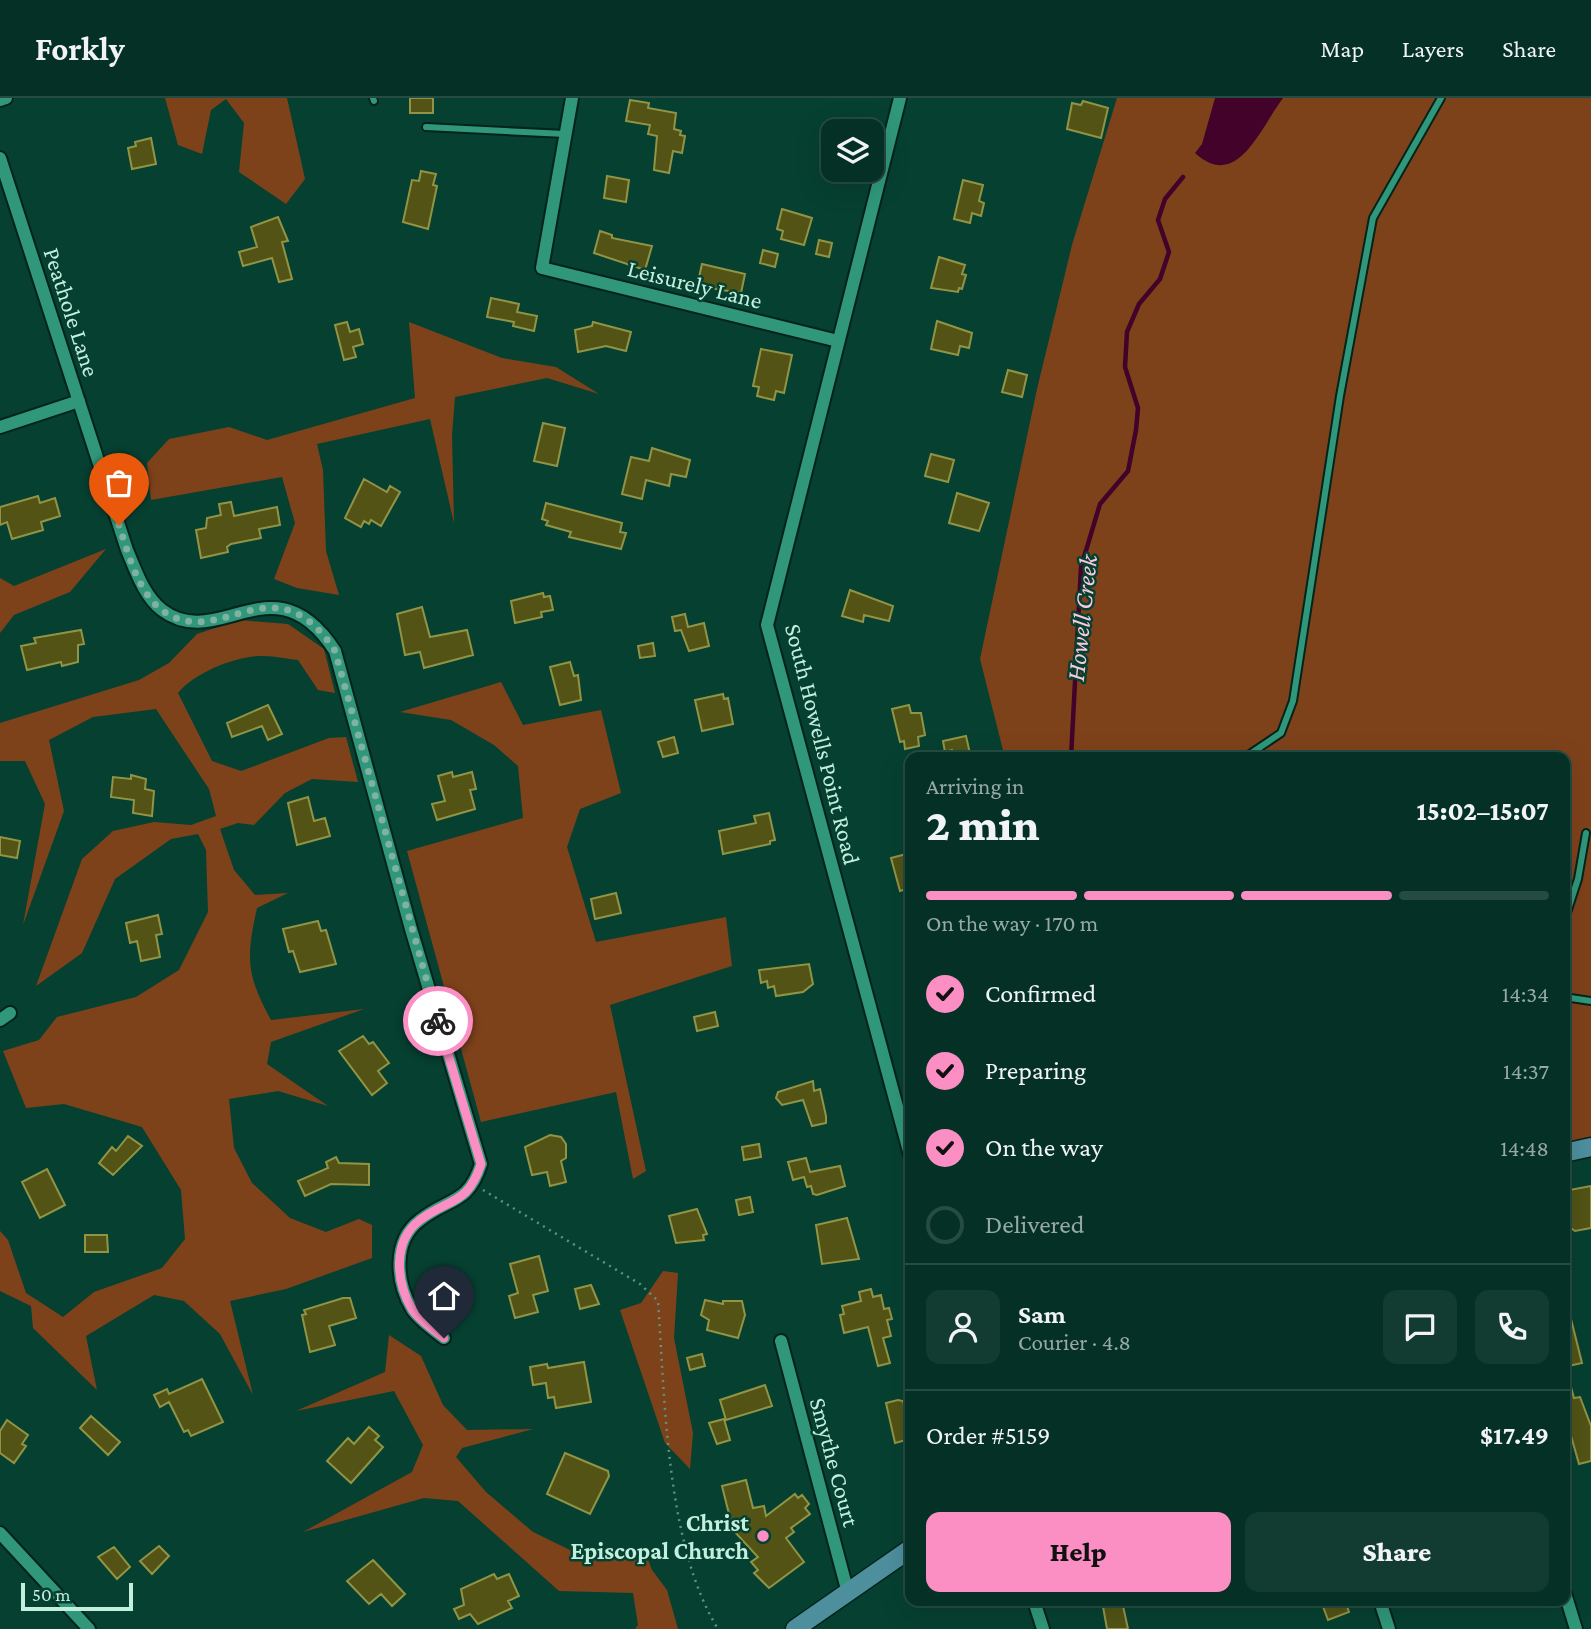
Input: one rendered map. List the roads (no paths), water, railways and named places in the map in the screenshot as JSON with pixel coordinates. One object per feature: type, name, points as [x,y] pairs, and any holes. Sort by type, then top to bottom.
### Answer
[{"type":"main road","points":[[1570,1152],[1591,1147]]},
{"type":"main road","points":[[795,1629],[905,1553]]},
{"type":"street","points":[[0,100],[6,98]]},
{"type":"street","points":[[565,134],[572,98]]},
{"type":"street","name":"South Howells Point Road","points":[[900,98],[767,625],[905,1136]]},
{"type":"street","name":"Leisurely Lane","points":[[565,134],[542,268],[838,341]]},
{"type":"street","name":"Peathole Lane","points":[[0,158],[79,401],[0,427]]},
{"type":"street","points":[[79,401],[127,550],[152,601],[164,611],[201,621],[227,618],[255,608],[294,612],[320,627],[335,651],[411,929],[481,1164],[474,1184],[458,1199],[418,1221],[400,1250],[399,1279],[413,1311],[444,1338]]},
{"type":"street","name":"Smythe Court","points":[[781,1341],[848,1593]]},
{"type":"street","points":[[0,1533],[89,1629]]},
{"type":"street","points":[[1036,1606],[1043,1629]]},
{"type":"street","points":[[1382,1606],[1390,1629]]},
{"type":"street","points":[[1569,1606],[1576,1629]]},
{"type":"lane","points":[[1253,752],[1281,733],[1293,701],[1340,396],[1373,218],[1441,98]]},
{"type":"lane","points":[[426,127],[565,134]]},
{"type":"lane","points":[[1570,904],[1578,879],[1586,832]]},
{"type":"lane","points":[[1570,998],[1591,1001]]},
{"type":"waterway","name":"Howell Creek","points":[[1071,752],[1081,567],[1100,504],[1128,471],[1138,408],[1125,367],[1127,332],[1139,304],[1160,279],[1169,252],[1158,220],[1165,199],[1183,177]]},
{"type":"place","name":"Christ Episcopal Church","points":[[763,1536]]}]
